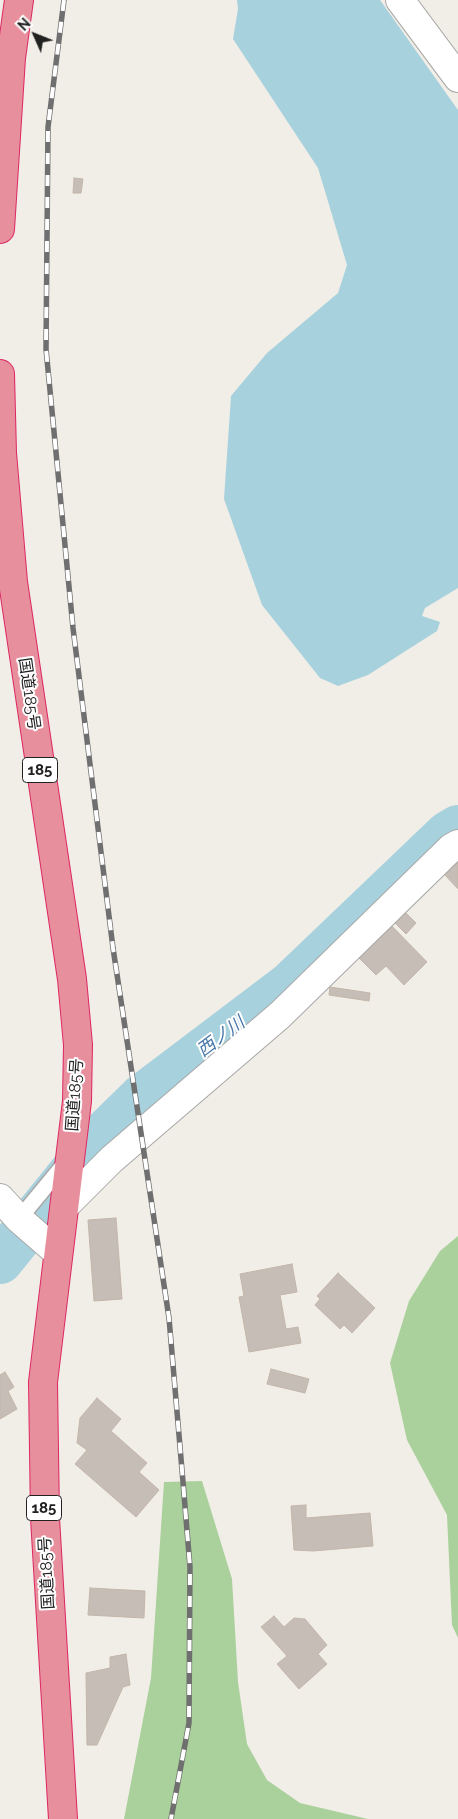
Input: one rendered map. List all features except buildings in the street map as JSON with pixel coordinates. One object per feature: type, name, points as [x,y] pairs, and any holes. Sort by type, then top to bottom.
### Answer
[{"type":"highway","points":[[0,229],[10,58],[19,0]]},
{"type":"highway","name":"国道185号","points":[[0,374],[2,453],[13,582],[72,979],[78,1045],[76,1101],[66,1202],[29,1233],[43,1382],[42,1452],[63,1819]]},
{"type":"street","points":[[400,0],[458,78]]},
{"type":"street","points":[[66,1202],[112,1159],[141,1137],[280,1015],[451,848],[458,844]]},
{"type":"street","points":[[0,1198],[29,1233]]},
{"type":"lane","points":[[29,1233],[70,1161]]},
{"type":"green space","points":[[458,1236],[458,1638],[452,1625],[447,1515],[407,1440],[390,1363],[409,1301],[440,1251]]},
{"type":"green space","points":[[202,1481],[232,1579],[238,1682],[247,1744],[267,1780],[300,1803],[368,1819],[124,1819],[151,1678],[164,1482]]},
{"type":"water","points":[[237,0],[380,0],[458,110],[458,588],[425,608],[422,616],[440,622],[437,631],[368,675],[338,686],[320,678],[262,605],[224,499],[231,396],[267,353],[338,293],[347,265],[318,168],[233,39],[238,9]]},
{"type":"waterway","name":"西ノ川","points":[[0,1261],[99,1139],[143,1096],[291,984],[448,834],[458,828]]},
{"type":"railway","points":[[64,0],[48,127],[46,349],[73,628],[113,948],[169,1318],[183,1482],[190,1567],[189,1723],[171,1819]]}]
